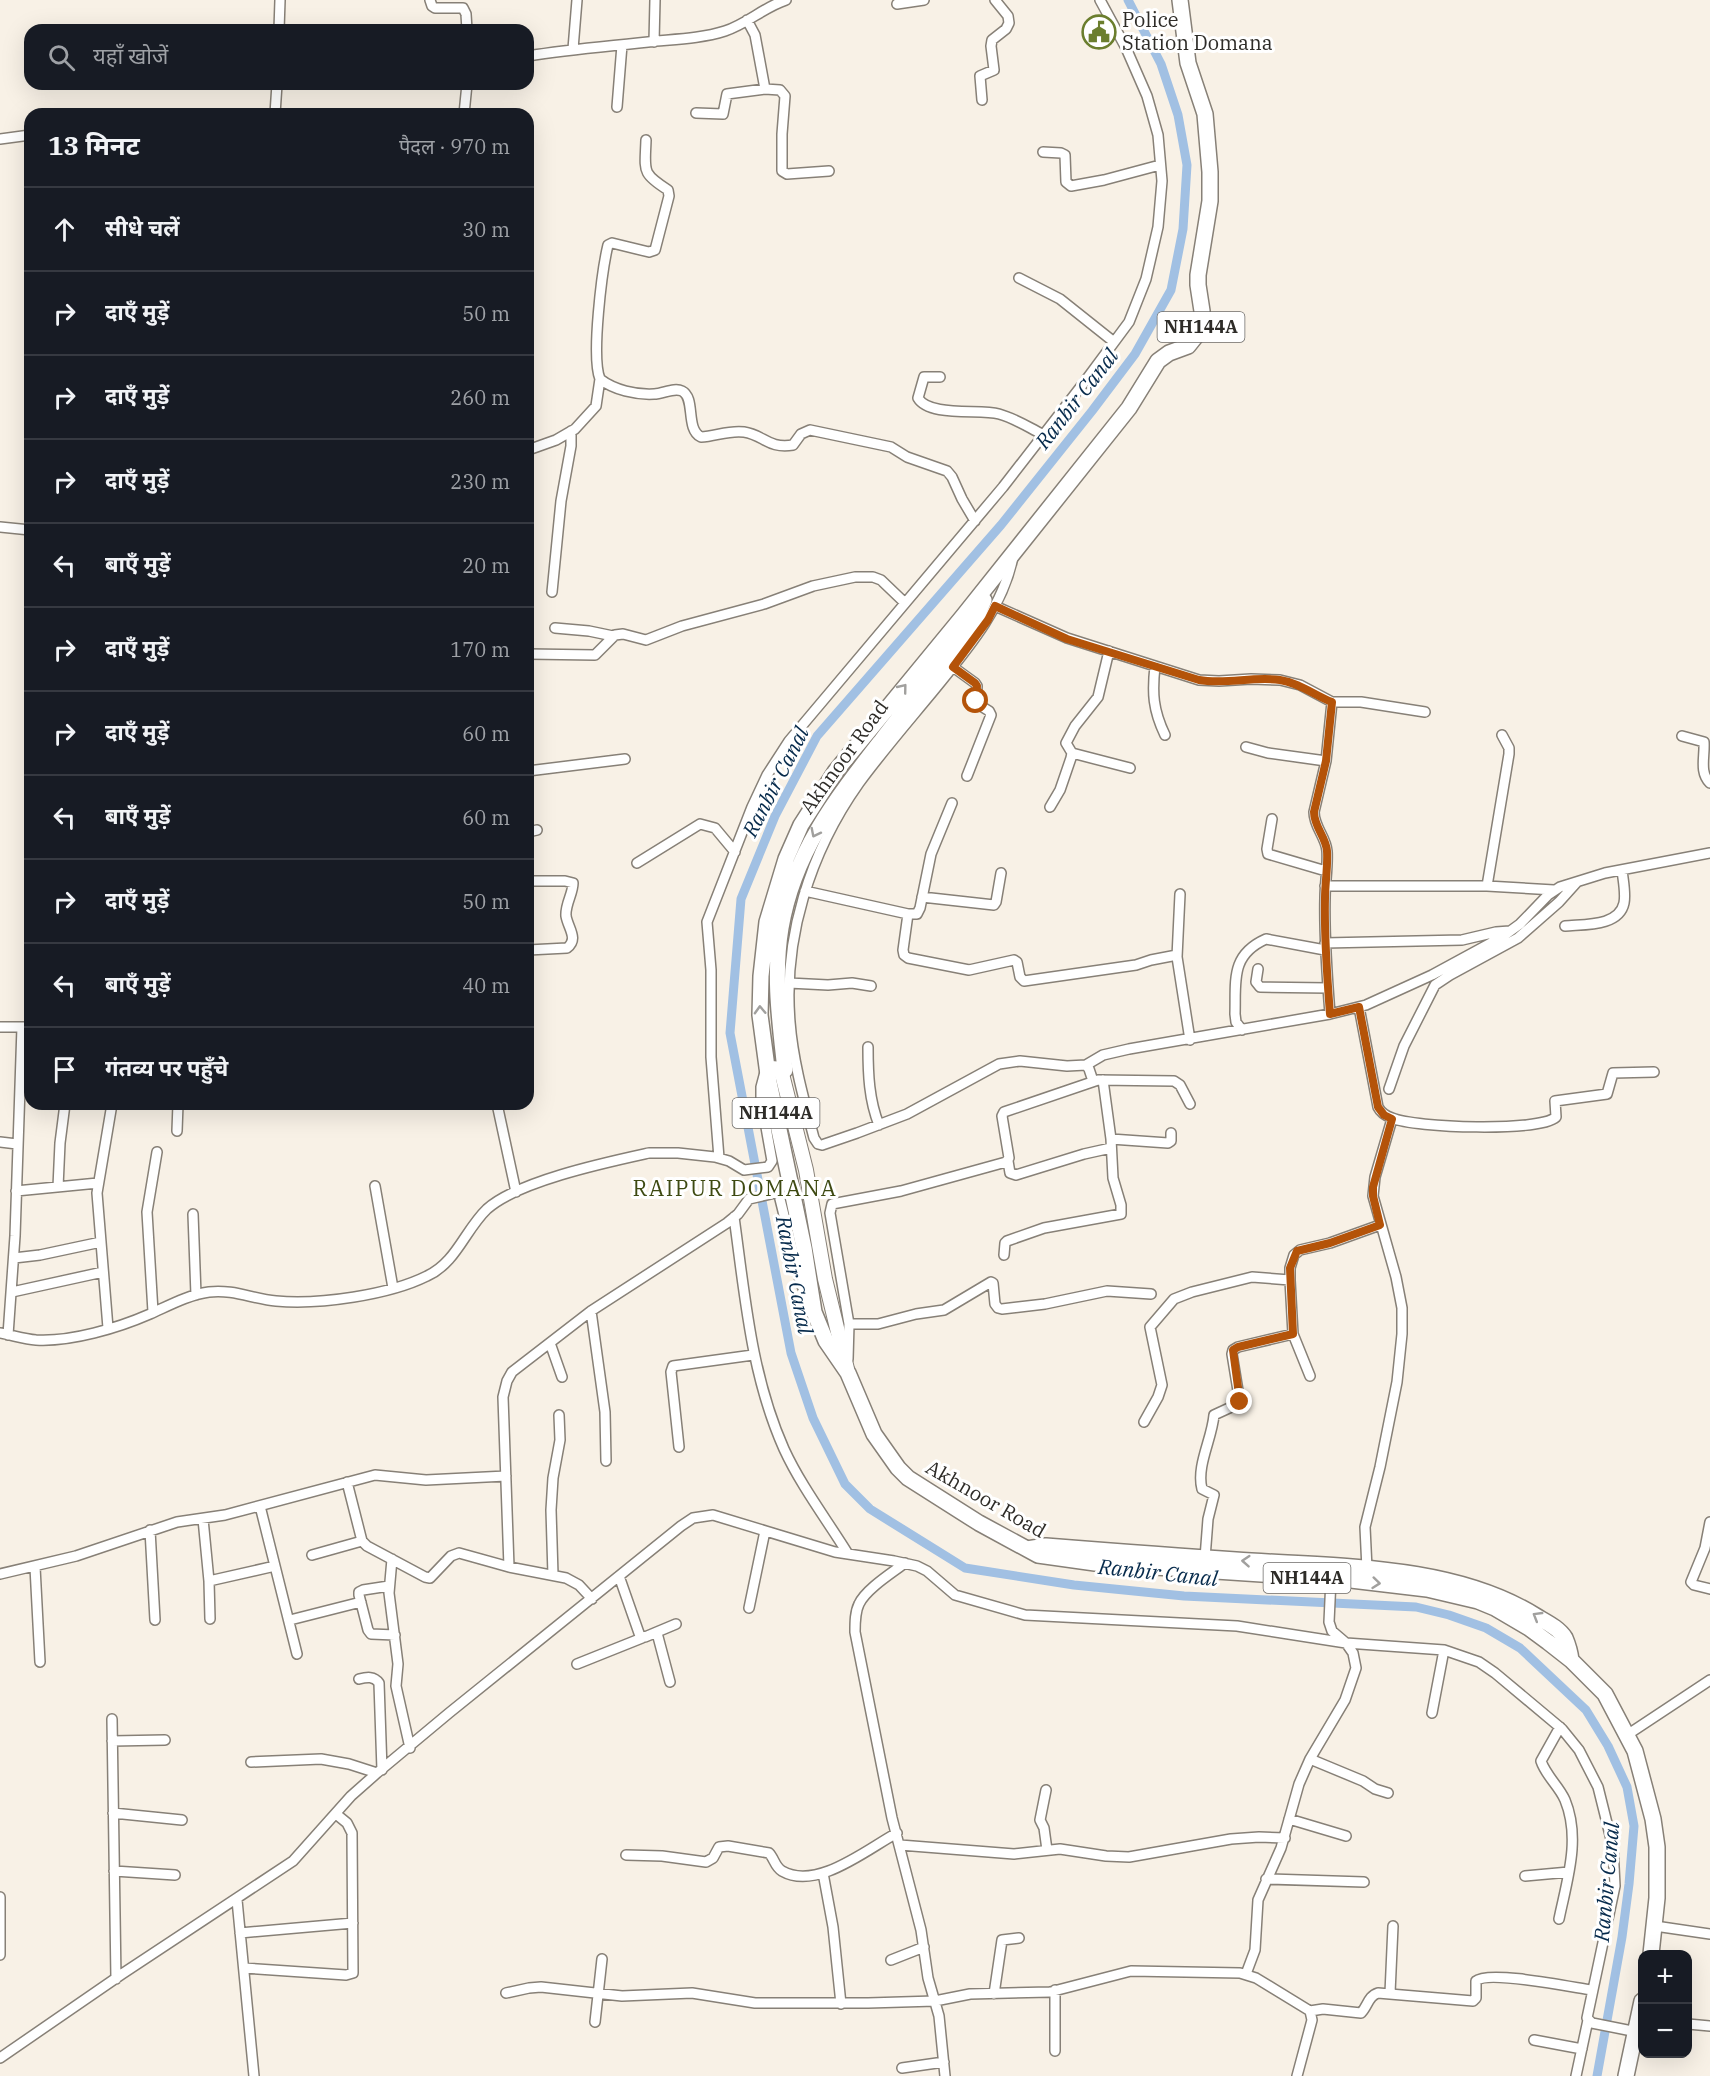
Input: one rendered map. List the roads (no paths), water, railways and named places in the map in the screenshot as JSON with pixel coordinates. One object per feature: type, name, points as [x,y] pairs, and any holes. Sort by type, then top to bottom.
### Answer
[{"type":"highway","name":"Akhnoor Road","points":[[1180,0],[1190,73],[1205,114],[1210,172],[1208,214],[1197,285],[1202,311],[1200,332],[1188,346],[1169,353],[1158,361],[1129,408],[835,772],[811,808],[793,843],[778,882],[764,942],[760,995],[763,1045],[774,1069],[786,1159],[812,1304],[819,1329],[848,1373],[874,1434],[890,1458],[908,1478],[987,1528],[1027,1549],[1046,1557],[1095,1563],[1331,1586],[1427,1589],[1478,1601],[1495,1608],[1529,1628],[1571,1660]]},
{"type":"highway","points":[[1027,1549],[1046,1546],[1367,1569],[1438,1578],[1505,1598],[1553,1626],[1564,1636],[1571,1660]]},
{"type":"highway","name":"NH144A","points":[[1571,1660],[1605,1694],[1635,1751],[1655,1830],[1658,1865],[1652,1950]]},
{"type":"highway","points":[[1626,2076],[1638,2031]]},
{"type":"main road","points":[[774,1069],[806,1170],[825,1280],[848,1373]]},
{"type":"street","points":[[279,24],[280,0]]},
{"type":"street","points":[[430,0],[435,8],[463,8],[466,14],[466,24]]},
{"type":"street","points":[[573,49],[577,0]]},
{"type":"street","points":[[654,42],[655,0]]},
{"type":"street","points":[[534,55],[573,49],[654,42],[724,31],[786,0]]},
{"type":"street","points":[[897,4],[924,0]]},
{"type":"street","points":[[982,100],[980,76],[994,70],[992,40],[1010,23],[1008,16],[995,0]]},
{"type":"street","points":[[719,1158],[711,1057],[711,970],[707,922],[767,775],[789,741],[975,521],[1086,380],[1129,322],[1146,279],[1158,227],[1162,181],[1158,135],[1147,96],[1126,48],[1100,0]]},
{"type":"street","points":[[747,20],[754,35],[765,89]]},
{"type":"street","points":[[616,107],[622,45]]},
{"type":"street","points":[[696,113],[723,114],[727,94],[765,89],[780,90],[785,96],[782,171],[787,174],[829,171]]},
{"type":"street","points":[[275,108],[277,90]]},
{"type":"street","points":[[465,108],[466,90]]},
{"type":"street","points":[[0,139],[24,136]]},
{"type":"street","points":[[534,448],[556,440],[571,431],[596,405],[600,379],[596,334],[608,244],[649,252],[655,250],[669,196],[668,190],[652,181],[646,172],[646,140]]},
{"type":"street","points":[[1042,152],[1065,155],[1066,182],[1071,186],[1160,165]]},
{"type":"street","points":[[1019,278],[1060,298],[1114,342]]},
{"type":"street","points":[[940,377],[924,377],[918,398],[922,404],[943,410],[999,414],[1042,434]]},
{"type":"street","points":[[600,379],[615,388],[642,394],[680,390],[687,398],[694,430],[702,437],[735,431],[745,432],[772,445],[788,446],[793,445],[801,434],[810,430],[891,447],[908,457],[947,471],[956,483],[975,521]]},
{"type":"street","points":[[552,592],[571,431]]},
{"type":"street","points":[[0,527],[24,529]]},
{"type":"street","points":[[1015,552],[1011,572],[988,620],[859,784],[824,845],[806,891],[792,943],[789,1022],[803,1094],[818,1144],[826,1145],[926,1105],[999,1064],[1020,1061],[1067,1066],[1086,1065],[1103,1055],[1359,1007],[1432,975],[1510,931],[1554,890]]},
{"type":"street","points":[[555,628],[613,636],[623,634],[646,640],[682,626],[764,604],[813,586],[855,577],[873,577],[881,580],[905,603]]},
{"type":"street","points":[[995,606],[1053,633],[1206,681],[1265,679],[1294,683],[1332,702],[1361,702],[1425,712]]},
{"type":"street","points":[[534,654],[595,655],[613,636]]},
{"type":"street","points":[[1109,651],[1098,697],[1075,726],[1066,743],[1072,753],[1130,768]]},
{"type":"street","points":[[1155,666],[1154,705],[1156,717],[1165,735]]},
{"type":"street","points":[[953,667],[975,683],[977,686],[976,703],[989,711],[991,715],[967,776]]},
{"type":"street","points":[[1330,1014],[1325,947],[1326,844],[1316,824],[1314,812],[1326,761],[1332,702]]},
{"type":"street","points":[[1487,886],[1509,754],[1509,748],[1502,735]]},
{"type":"street","points":[[1682,736],[1704,742],[1703,773],[1710,783]]},
{"type":"street","points":[[1246,747],[1268,753],[1326,761]]},
{"type":"street","points":[[1050,807],[1060,790],[1072,753]]},
{"type":"street","points":[[534,770],[625,759]]},
{"type":"street","points":[[806,891],[908,915],[917,914],[931,854],[952,803]]},
{"type":"street","points":[[1272,819],[1268,854],[1326,871]]},
{"type":"street","points":[[637,863],[700,824],[715,828],[735,852]]},
{"type":"street","points":[[1325,886],[1487,886],[1554,890],[1622,870],[1710,853]]},
{"type":"street","points":[[1565,926],[1603,922],[1620,913],[1624,900],[1622,870]]},
{"type":"street","points":[[922,897],[994,904],[1000,873]]},
{"type":"street","points":[[534,882],[573,883],[566,913],[573,942],[567,948],[534,950]]},
{"type":"street","points":[[1389,1089],[1404,1046],[1435,984],[1518,938],[1578,882]]},
{"type":"street","points":[[1180,894],[1177,954],[1190,1040]]},
{"type":"street","points":[[908,915],[903,950],[906,957],[961,969],[975,969],[1014,960],[1017,962],[1020,977],[1024,981],[1136,965],[1177,954]]},
{"type":"street","points":[[1242,1030],[1234,1014],[1237,968],[1243,956],[1266,939],[1325,947],[1462,940],[1510,931]]},
{"type":"street","points":[[1258,969],[1256,984],[1260,987],[1328,988]]},
{"type":"street","points":[[789,983],[836,985],[852,983],[871,986]]},
{"type":"street","points":[[1359,1007],[1378,1107],[1384,1115],[1392,1119],[1423,1125],[1462,1127],[1529,1124],[1551,1120],[1556,1115],[1555,1101],[1607,1094],[1613,1073],[1654,1072]]},
{"type":"street","points":[[0,1027],[24,1027]]},
{"type":"street","points":[[868,1047],[873,1111],[879,1125]]},
{"type":"street","points":[[24,1053],[17,1144],[12,1292],[4,1334],[34,1340],[51,1340],[108,1329],[196,1295],[222,1291],[273,1301],[300,1302],[332,1300],[393,1288],[430,1276],[441,1267],[496,1202],[516,1192],[582,1169],[649,1153],[678,1153],[719,1158],[747,1170],[768,1167],[772,1161],[760,1093],[774,1069]]},
{"type":"street","points":[[1004,1255],[1007,1241],[1044,1228],[1121,1214],[1122,1208],[1113,1178],[1111,1143],[1098,1080],[1086,1065]]},
{"type":"street","points":[[1171,1133],[1171,1141],[1168,1143],[1111,1143],[1090,1152],[1016,1175],[1009,1171],[1002,1116],[1004,1112],[1098,1080],[1174,1081],[1180,1085],[1190,1104]]},
{"type":"street","points":[[58,1187],[64,1110]]},
{"type":"street","points":[[108,1329],[98,1183],[111,1110]]},
{"type":"street","points":[[177,1131],[178,1110]]},
{"type":"street","points":[[498,1110],[516,1192]]},
{"type":"street","points":[[1367,1569],[1365,1527],[1397,1382],[1402,1334],[1402,1308],[1396,1277],[1373,1196],[1373,1187],[1392,1119]]},
{"type":"street","points":[[0,1142],[17,1144]]},
{"type":"street","points":[[153,1312],[147,1212],[157,1152]]},
{"type":"street","points":[[848,1373],[849,1323],[830,1213],[832,1204],[901,1191],[1008,1161]]},
{"type":"street","points":[[16,1191],[98,1183]]},
{"type":"street","points":[[375,1186],[393,1288]]},
{"type":"street","points":[[510,1567],[503,1397],[512,1372],[591,1311],[734,1217],[752,1198],[775,1192],[780,1198],[801,1284],[812,1304]]},
{"type":"street","points":[[194,1214],[196,1295]]},
{"type":"street","points":[[734,1217],[753,1355],[761,1386],[785,1451],[848,1554]]},
{"type":"street","points":[[1310,1376],[1293,1334],[1290,1280],[1293,1258],[1297,1251],[1330,1243],[1380,1225]]},
{"type":"street","points":[[14,1258],[101,1242]]},
{"type":"street","points":[[12,1292],[103,1272]]},
{"type":"street","points":[[1144,1422],[1162,1385],[1150,1327],[1171,1302],[1192,1292],[1239,1279],[1260,1277],[1290,1280]]},
{"type":"street","points":[[849,1323],[878,1324],[916,1314],[944,1310],[991,1282],[996,1304],[1002,1309],[1045,1304],[1107,1291],[1151,1294]]},
{"type":"street","points":[[591,1311],[605,1412],[606,1461]]},
{"type":"street","points":[[1205,1558],[1208,1519],[1214,1496],[1201,1487],[1202,1471],[1213,1431],[1214,1415],[1240,1403],[1233,1350],[1293,1334]]},
{"type":"street","points":[[550,1343],[562,1377]]},
{"type":"street","points":[[679,1448],[672,1366],[753,1355]]},
{"type":"street","points":[[553,1575],[552,1499],[553,1478],[560,1440],[559,1415]]},
{"type":"street","points":[[0,1574],[76,1556],[177,1522],[225,1515],[375,1475],[426,1480],[506,1476]]},
{"type":"street","points":[[347,1482],[362,1540],[366,1546],[428,1578],[456,1553],[572,1581],[591,1599]]},
{"type":"street","points":[[260,1506],[297,1654]]},
{"type":"street","points":[[0,2058],[116,1978],[293,1862],[351,1796],[449,1713],[681,1526],[699,1516],[713,1515],[816,1547],[905,1563],[927,1571],[955,1595],[1025,1615],[1237,1626],[1346,1643],[1444,1650],[1479,1662],[1560,1727],[1579,1750],[1598,1788],[1613,1847],[1615,1886],[1591,1990],[1590,2021],[1576,2076]]},
{"type":"street","points":[[203,1519],[210,1619]]},
{"type":"street","points":[[1710,1522],[1705,1548],[1690,1582],[1710,1589]]},
{"type":"street","points":[[150,1530],[155,1620]]},
{"type":"street","points":[[749,1608],[765,1531]]},
{"type":"street","points":[[312,1555],[362,1540]]},
{"type":"street","points":[[392,1559],[389,1586],[398,1664],[396,1686],[410,1748]]},
{"type":"street","points":[[905,1563],[865,1595],[856,1610],[855,1621],[860,1662],[924,1947],[928,1978],[941,2027],[945,2076]]},
{"type":"street","points":[[209,1581],[275,1566]]},
{"type":"street","points":[[35,1567],[40,1662]]},
{"type":"street","points":[[619,1576],[642,1638]]},
{"type":"street","points":[[389,1586],[359,1592],[371,1634],[395,1635]]},
{"type":"street","points":[[1246,1974],[1255,1950],[1258,1900],[1285,1838],[1299,1784],[1310,1759],[1346,1700],[1353,1683],[1356,1660],[1346,1643],[1332,1630],[1329,1622],[1331,1586]]},
{"type":"street","points":[[290,1620],[361,1602]]},
{"type":"street","points":[[577,1664],[676,1624]]},
{"type":"street","points":[[657,1633],[670,1682]]},
{"type":"street","points":[[1432,1713],[1444,1650]]},
{"type":"street","points":[[359,1679],[370,1677],[379,1683],[380,1771]]},
{"type":"street","points":[[1627,1735],[1710,1680]]},
{"type":"street","points":[[112,1719],[116,1978]]},
{"type":"street","points":[[1559,1919],[1573,1848],[1572,1826],[1567,1803],[1560,1788],[1541,1761],[1560,1727]]},
{"type":"street","points":[[112,1741],[165,1740]]},
{"type":"street","points":[[251,1762],[321,1759],[380,1771]]},
{"type":"street","points":[[1310,1759],[1362,1781],[1375,1789],[1388,1792]]},
{"type":"street","points":[[1046,1790],[1040,1820],[1044,1828],[1047,1850]]},
{"type":"street","points":[[113,1813],[182,1820]]},
{"type":"street","points":[[244,1968],[351,1974],[354,1968],[352,1833],[346,1823],[336,1814]]},
{"type":"street","points":[[1289,1819],[1346,1836]]},
{"type":"street","points":[[626,1855],[656,1855],[706,1862],[713,1858],[719,1847],[728,1846],[769,1853],[777,1866],[785,1873],[806,1876],[823,1873],[897,1833]]},
{"type":"street","points":[[900,1845],[1014,1854],[1060,1849],[1129,1857],[1231,1839],[1285,1838]]},
{"type":"street","points":[[114,1871],[175,1875]]},
{"type":"street","points":[[1525,1876],[1569,1872]]},
{"type":"street","points":[[823,1873],[833,1927],[841,2004]]},
{"type":"street","points":[[1266,1879],[1364,1882]]},
{"type":"street","points":[[0,1897],[0,1955]]},
{"type":"street","points":[[237,1900],[254,2076]]},
{"type":"street","points":[[240,1933],[353,1923]]},
{"type":"street","points":[[1390,1993],[1393,1926]]},
{"type":"street","points":[[1655,1926],[1710,1934]]},
{"type":"street","points":[[994,1994],[1002,1940],[1019,1938]]},
{"type":"street","points":[[891,1960],[924,1947]]},
{"type":"street","points":[[595,2022],[602,1959]]},
{"type":"street","points":[[506,1993],[541,1987],[597,1994],[639,1996],[692,1993],[754,2003],[841,2004],[935,2001],[970,1994],[1055,1990],[1131,1971],[1232,1972],[1256,1978],[1310,2011],[1323,2009],[1361,2013],[1374,1994],[1390,1993],[1473,2001],[1476,1998],[1477,1979],[1495,1977],[1591,1990]]},
{"type":"street","points":[[1055,1990],[1055,2051]]},
{"type":"street","points":[[1297,2076],[1312,2020],[1310,2011]]},
{"type":"street","points":[[1590,2021],[1621,2030],[1638,2024]]},
{"type":"street","points":[[1692,2024],[1710,2026]]},
{"type":"street","points":[[1534,2040],[1582,2049]]},
{"type":"street","points":[[902,2068],[944,2062]]},
{"type":"waterway","name":"Ranbir Canal","points":[[1128,0],[1161,64],[1178,115],[1187,165],[1183,229],[1171,290],[1135,354],[1092,411],[1001,525],[817,736],[775,816],[741,899],[730,1033],[791,1353],[813,1418],[845,1484],[870,1509],[965,1568],[1074,1585],[1184,1596],[1416,1607],[1449,1615],[1486,1628],[1520,1648],[1586,1710],[1608,1746],[1627,1787],[1634,1826],[1629,1884],[1622,1937],[1597,2076]]},
{"type":"place","name":"Police Station Domana","points":[[1099,32]]},
{"type":"district","name":"RAIPUR DOMANA","points":[[735,1188]]}]
